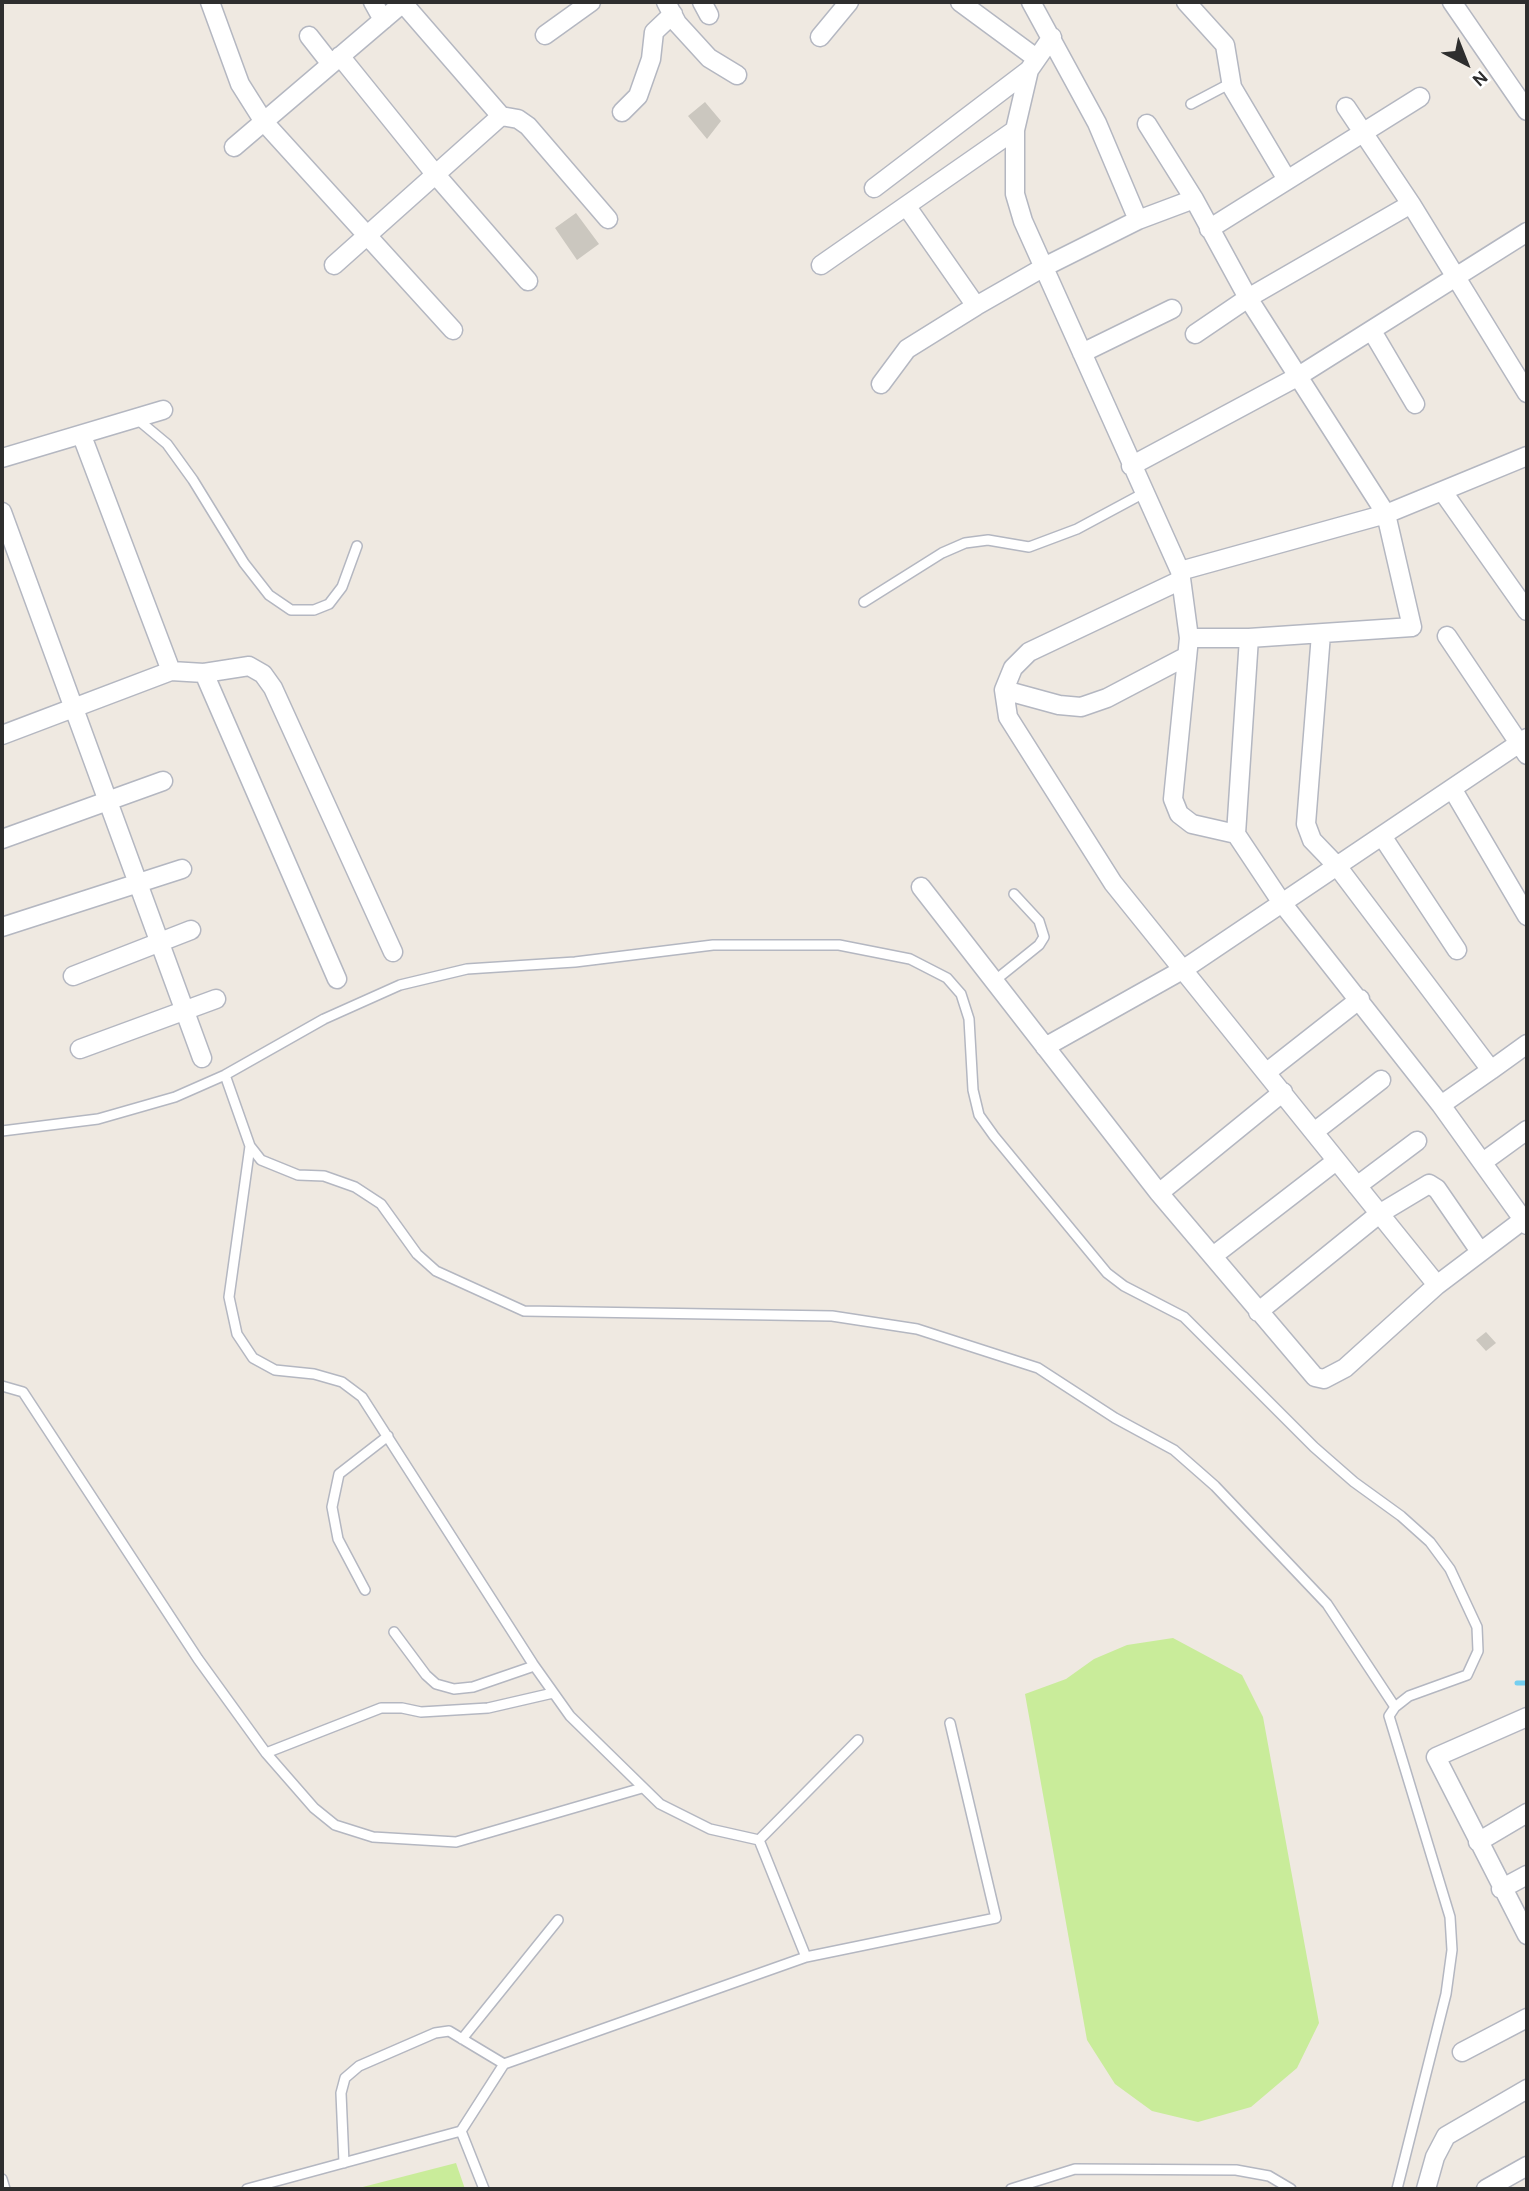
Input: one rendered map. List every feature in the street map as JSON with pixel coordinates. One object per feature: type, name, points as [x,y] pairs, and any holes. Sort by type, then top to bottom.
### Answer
[{"type":"street","points":[[210,2],[240,84],[264,122],[453,330]]},
{"type":"street","points":[[373,2],[383,20]]},
{"type":"street","points":[[234,146],[403,2],[501,117],[518,120],[528,126],[608,219]]},
{"type":"street","points":[[545,35],[591,2]]},
{"type":"street","points":[[820,37],[849,2]]},
{"type":"street","points":[[960,2],[1032,64]]},
{"type":"street","points":[[1031,2],[1097,123],[1138,220]]},
{"type":"street","points":[[1186,2],[1225,46],[1231,83],[1286,177]]},
{"type":"street","points":[[1452,2],[1527,111]]},
{"type":"street","points":[[622,112],[638,96],[651,59],[654,32],[669,8],[709,58],[737,75]]},
{"type":"street","points":[[309,36],[336,60],[528,281]]},
{"type":"street","points":[[874,188],[1032,64],[1052,37]]},
{"type":"street","points":[[1032,64],[1015,130],[1015,194],[1023,222],[1045,266],[1181,575],[1189,638],[1173,799],[1179,814],[1192,824],[1236,834]]},
{"type":"street","points":[[1209,229],[1286,177],[1420,97]]},
{"type":"street","points":[[1346,107],[1457,278],[1527,393]]},
{"type":"street","points":[[334,265],[501,117]]},
{"type":"street","points":[[1147,124],[1194,199],[1248,298],[1386,514],[1412,627],[1248,638],[1189,638]]},
{"type":"street","points":[[821,265],[1015,130]]},
{"type":"street","points":[[881,384],[907,349],[976,306],[1045,266],[1138,220],[1194,199]]},
{"type":"street","points":[[1195,334],[1248,298],[1410,204]]},
{"type":"street","points":[[907,207],[976,306]]},
{"type":"street","points":[[1131,466],[1297,377],[1527,232]]},
{"type":"street","points":[[1082,353],[1172,309]]},
{"type":"street","points":[[1371,331],[1415,404]]},
{"type":"street","points":[[2,458],[163,410]]},
{"type":"street","points":[[82,436],[170,671]]},
{"type":"street","points":[[1437,1284],[1113,883],[1008,717],[1004,690],[1013,668],[1029,652],[1181,575],[1386,514],[1525,462]]},
{"type":"street","points":[[1443,492],[1527,611]]},
{"type":"street","points":[[2,512],[202,1058]]},
{"type":"street","points":[[1321,634],[1306,824],[1312,840],[1337,866],[1491,1070]]},
{"type":"street","points":[[1045,1047],[1184,968],[1382,836],[1525,745],[1447,636]]},
{"type":"street","points":[[920,887],[1159,1193],[1306,1370],[1315,1377],[1324,1379],[1345,1368],[1437,1284],[1479,1250],[1526,1221],[1360,999],[1282,903],[1236,834],[1248,638]]},
{"type":"street","points":[[1004,690],[1059,705],[1081,707],[1107,698],[1187,656]]},
{"type":"street","points":[[2,735],[170,671],[204,673],[249,666],[263,674],[273,688],[393,952]]},
{"type":"street","points":[[204,673],[337,979]]},
{"type":"street","points":[[2,839],[163,781]]},
{"type":"street","points":[[1453,790],[1527,916]]},
{"type":"street","points":[[1382,836],[1457,950]]},
{"type":"street","points":[[2,927],[182,869]]},
{"type":"street","points":[[73,976],[191,930]]},
{"type":"street","points":[[80,1049],[216,999]]},
{"type":"street","points":[[1267,1072],[1360,999]]},
{"type":"street","points":[[1441,1105],[1527,1044]]},
{"type":"street","points":[[1314,1132],[1381,1080]]},
{"type":"street","points":[[1159,1193],[1283,1092]]},
{"type":"street","points":[[1483,1162],[1527,1130]]},
{"type":"street","points":[[1357,1186],[1417,1141]]},
{"type":"street","points":[[1213,1256],[1336,1161]]},
{"type":"street","points":[[1258,1312],[1379,1214],[1429,1184],[1437,1189],[1479,1250]]},
{"type":"street","points":[[1527,1717],[1436,1757],[1501,1889],[1527,1935]]},
{"type":"street","points":[[1478,1842],[1527,1813]]},
{"type":"street","points":[[1501,1889],[1527,1875]]},
{"type":"street","points":[[1462,2052],[1527,2018]]},
{"type":"street","points":[[1426,2189],[1435,2157],[1446,2136],[1527,2089]]},
{"type":"street","points":[[1486,2189],[1525,2172]]},
{"type":"lane","points":[[1191,104],[1231,83]]},
{"type":"lane","points":[[137,419],[167,444],[193,480],[244,563],[269,595],[291,610],[314,611],[329,604],[342,587],[357,546]]},
{"type":"lane","points":[[864,602],[942,553],[965,543],[988,540],[1029,547],[1077,529],[1144,494]]},
{"type":"lane","points":[[993,982],[1039,946],[1044,937],[1039,921],[1014,894]]},
{"type":"lane","points":[[2,1131],[97,1119],[175,1097],[225,1075],[324,1019],[400,985],[467,969],[575,962],[713,945],[839,945],[928,965],[947,978],[961,994],[969,1019],[973,1090],[979,1115],[994,1136],[1107,1273],[1124,1286],[1184,1317],[1314,1447],[1430,1542],[1464,1595],[1477,1628],[1478,1651],[1467,1675],[1409,1696],[1395,1707],[1390,1716],[1391,1728],[1450,1917],[1452,1951],[1446,1994],[1397,2189]]},
{"type":"lane","points":[[225,1075],[250,1146],[261,1160],[282,1170],[324,1176],[355,1187],[381,1204],[417,1254],[436,1272],[524,1311],[832,1316],[917,1329],[1038,1368],[1115,1418],[1174,1450],[1215,1486],[1327,1604],[1395,1707]]},
{"type":"lane","points":[[250,1146],[229,1297],[237,1334],[253,1358],[275,1370],[314,1374],[342,1382],[362,1397],[534,1666],[570,1716],[660,1804],[710,1829],[759,1840]]},
{"type":"lane","points":[[2,1386],[23,1392],[198,1659],[266,1753],[314,1808],[335,1825],[373,1837],[413,1842],[456,1842],[642,1788]]},
{"type":"lane","points":[[365,1590],[338,1539],[332,1507],[339,1474],[388,1436]]},
{"type":"lane","points":[[394,1632],[426,1675],[436,1684],[454,1689],[473,1687],[534,1666]]},
{"type":"lane","points":[[266,1753],[381,1708],[421,1712],[488,1708],[553,1693]]},
{"type":"lane","points":[[247,2189],[461,2131],[504,2064],[806,1957],[996,1918],[950,1723]]},
{"type":"lane","points":[[759,1840],[858,1740]]},
{"type":"lane","points":[[759,1840],[806,1957]]},
{"type":"lane","points":[[462,2039],[558,1920]]},
{"type":"lane","points":[[344,2163],[341,2093],[345,2078],[359,2066],[435,2033],[449,2031],[504,2064]]},
{"type":"lane","points":[[461,2131],[484,2189]]},
{"type":"lane","points":[[1011,2189],[1074,2169],[1236,2169],[1269,2176],[1290,2189]]},
{"type":"lane","points":[[2,2179],[5,2189]]},
{"type":"green space","points":[[1173,1638],[1242,1675],[1263,1717],[1319,2023],[1297,2068],[1251,2107],[1198,2122],[1152,2111],[1115,2084],[1087,2040],[1025,1694],[1066,1679],[1094,1659],[1127,1645]]},
{"type":"green space","points":[[456,2163],[465,2189],[355,2189]]},
{"type":"building","points":[[705,102],[721,121],[707,139],[688,116]]},
{"type":"building","points":[[576,213],[599,244],[577,260],[555,228]]},
{"type":"building","points":[[1486,1332],[1496,1343],[1486,1351],[1476,1340]]},
{"type":"waterway","points":[[1517,1683],[1527,1683]]}]
